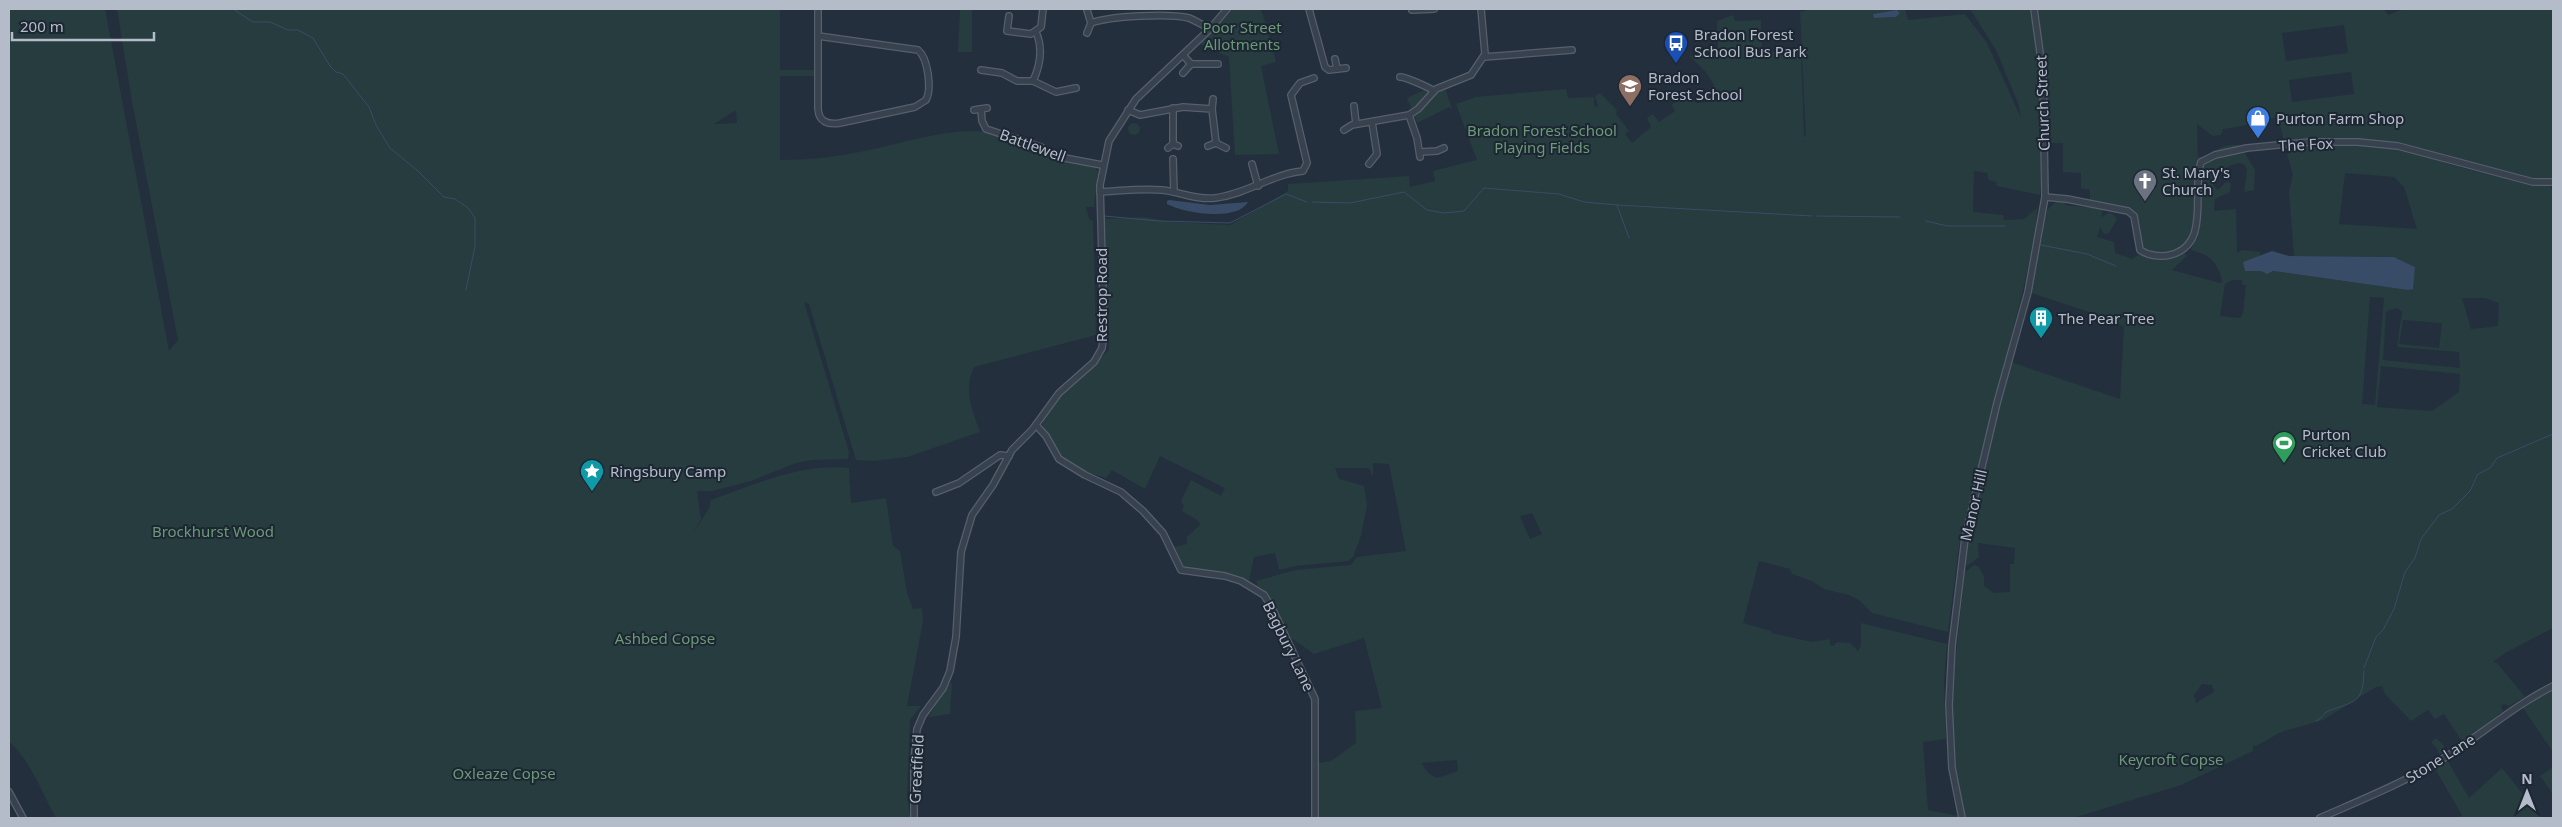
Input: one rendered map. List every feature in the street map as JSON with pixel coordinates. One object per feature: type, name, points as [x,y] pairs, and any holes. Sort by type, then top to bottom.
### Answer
[{"type":"street","points":[[818,9],[818,36],[818,109],[824,121],[831,124],[857,119],[915,107],[926,100],[928,92],[925,60],[918,50],[818,36]]},
{"type":"street","points":[[1009,16],[1007,31],[1027,34],[1036,32],[1042,25],[1044,9]]},
{"type":"street","name":"Restrop Road","points":[[958,580],[961,552],[972,515],[993,485],[1009,456],[1036,425],[1059,394],[1094,362],[1102,348],[1104,318],[1100,192],[1102,165],[1109,141],[1128,110],[1142,93],[1210,29],[1228,9]]},
{"type":"street","points":[[1309,9],[1325,67],[1329,70],[1346,68]]},
{"type":"street","points":[[1412,10],[1434,9]]},
{"type":"street","points":[[1344,130],[1356,124],[1409,115],[1418,109],[1434,91],[1465,79],[1473,73],[1484,57],[1481,9]]},
{"type":"street","name":"Church Street","points":[[2034,9],[2043,67],[2044,197]]},
{"type":"street","points":[[1087,10],[1091,23],[1087,33]]},
{"type":"street","points":[[1091,23],[1143,16],[1181,17],[1189,18],[1210,29]]},
{"type":"street","points":[[1033,82],[1040,58],[1040,40],[1036,32]]},
{"type":"street","points":[[1484,57],[1572,50]]},
{"type":"street","points":[[1183,55],[1191,64]]},
{"type":"street","points":[[1335,58],[1337,69]]},
{"type":"street","points":[[1182,73],[1191,64],[1218,64]]},
{"type":"street","points":[[984,72],[1002,73],[1015,81],[1033,82],[1056,92],[1072,91]]},
{"type":"street","points":[[1400,77],[1407,77],[1434,91]]},
{"type":"street","points":[[1100,192],[1152,189],[1174,192],[1192,198],[1214,198],[1258,186],[1280,175],[1303,171],[1306,166],[1303,138],[1291,95],[1300,83],[1314,78]]},
{"type":"street","points":[[1213,99],[1212,109],[1215,118],[1216,143]]},
{"type":"street","points":[[1354,106],[1356,124]]},
{"type":"street","points":[[1128,110],[1140,114],[1173,108],[1212,109]]},
{"type":"street","points":[[1173,108],[1173,146]]},
{"type":"street","name":"Battlewell","points":[[980,109],[983,125],[986,129],[1041,147],[1054,156],[1102,165]]},
{"type":"street","points":[[1409,115],[1420,155],[1444,148]]},
{"type":"street","points":[[1369,164],[1377,154],[1372,122]]},
{"type":"street","name":"The Fox","points":[[2044,197],[2067,199],[2128,210],[2134,216],[2140,250],[2161,256],[2180,251],[2190,241],[2198,214],[2201,162],[2229,151],[2310,142],[2370,143],[2407,148],[2533,182],[2553,182]]},
{"type":"street","points":[[1208,146],[1216,143],[1226,148]]},
{"type":"street","points":[[1173,159],[1174,192]]},
{"type":"street","points":[[1252,164],[1258,186]]},
{"type":"street","name":"Manor Hill","points":[[1962,818],[1952,768],[1949,705],[1952,639],[1964,538],[1997,403],[2028,292],[2044,197]]},
{"type":"street","name":"Bagbury Lane","points":[[1036,425],[1046,436],[1059,459],[1121,492],[1135,503],[1163,533],[1181,570],[1233,578],[1249,584],[1267,599],[1315,699],[1315,818]]},
{"type":"street","points":[[936,492],[959,483],[1000,455],[1009,456]]},
{"type":"street","name":"Greatfield","points":[[914,818],[913,789],[916,733],[920,720],[939,694],[950,671],[956,637],[958,580]]},
{"type":"street","name":"Stone Lane","points":[[2320,818],[2404,780],[2441,760],[2512,709],[2553,686]]},
{"type":"street","points":[[9,792],[23,818]]},
{"type":"green space","points":[[9,9],[105,9],[169,351],[178,340],[132,102],[117,9],[780,9],[780,70],[814,70],[814,76],[780,76],[780,160],[812,159],[843,155],[932,136],[968,131],[1000,135],[1000,139],[1048,157],[1093,166],[1098,171],[1094,207],[1086,207],[1089,219],[1093,221],[1096,335],[974,367],[969,384],[969,392],[980,432],[907,457],[873,461],[856,460],[809,304],[804,302],[849,452],[848,459],[812,460],[796,463],[751,481],[712,491],[697,491],[701,519],[693,534],[709,508],[711,500],[779,476],[796,472],[831,467],[849,468],[851,503],[886,498],[893,546],[900,551],[907,593],[913,609],[922,608],[923,621],[907,706],[921,706],[910,720],[907,795],[910,818],[56,818],[30,768],[9,741]],"holes":[[[736,110],[737,123],[714,124]]]},
{"type":"green space","points":[[960,9],[972,9],[972,52],[958,52]]},
{"type":"green space","name":"Poor Street Allotments","points":[[1232,9],[1260,9],[1263,15],[1276,62],[1261,66],[1279,154],[1235,155],[1229,57],[1200,44]]},
{"type":"green space","points":[[1811,9],[1905,9],[1908,20],[1965,14],[1987,43],[2021,118],[2018,103],[1996,50],[1970,9],[2384,9],[2388,15],[2403,9],[2553,9],[2553,178],[2538,179],[2516,175],[2403,145],[2456,166],[2550,186],[2553,192],[2553,628],[2505,653],[2493,662],[2497,663],[2525,697],[2509,706],[2504,704],[2501,706],[2503,711],[2463,743],[2444,714],[2435,719],[2428,710],[2411,721],[2385,694],[2382,686],[2376,687],[2323,720],[2281,732],[2256,746],[2253,745],[2253,751],[2181,785],[2073,818],[1965,818],[1955,784],[1952,763],[1951,700],[1965,572],[1974,565],[1979,567],[1984,576],[1984,586],[1994,593],[2010,592],[2010,564],[2014,564],[2015,548],[1978,543],[1979,557],[1967,566],[1965,563],[1972,515],[2011,362],[2120,399],[2124,327],[2107,318],[2031,293],[2047,210],[2057,201],[2063,200],[2066,205],[2103,209],[2101,218],[2106,214],[2112,213],[2117,219],[2109,233],[2104,234],[2100,227],[2097,237],[2114,242],[2115,253],[2132,259],[2141,253],[2161,257],[2183,251],[2187,256],[2172,270],[2220,283],[2222,281],[2218,269],[2212,260],[2203,254],[2191,250],[2201,211],[2197,184],[2196,214],[2187,244],[2167,254],[2146,252],[2139,242],[2135,213],[2123,206],[2090,200],[2090,190],[2081,188],[2081,173],[2063,172],[2063,143],[2042,143],[2040,195],[1997,186],[1996,182],[1989,180],[1987,173],[1974,171],[1973,212],[2003,215],[2004,220],[2024,219],[2037,208],[2036,230],[2023,290],[1960,539],[1948,632],[1872,613],[1859,600],[1849,595],[1824,589],[1812,581],[1792,574],[1790,569],[1759,561],[1743,623],[1771,631],[1771,633],[1812,642],[1830,639],[1830,645],[1834,646],[1837,642],[1850,643],[1858,651],[1861,646],[1861,623],[1947,644],[1944,682],[1946,739],[1923,742],[1928,810],[1958,816],[1959,818],[1318,818],[1318,763],[1331,761],[1356,743],[1355,711],[1382,708],[1364,638],[1314,654],[1293,639],[1289,640],[1268,594],[1258,586],[1256,581],[1295,570],[1351,565],[1357,557],[1406,551],[1389,464],[1373,463],[1373,477],[1369,468],[1335,468],[1339,479],[1364,486],[1367,506],[1361,536],[1353,557],[1348,561],[1296,566],[1279,570],[1275,553],[1254,557],[1249,581],[1222,572],[1185,569],[1174,547],[1187,544],[1187,537],[1200,525],[1199,521],[1182,511],[1184,506],[1181,501],[1191,480],[1221,496],[1225,488],[1160,456],[1145,489],[1112,470],[1106,478],[1092,474],[1073,466],[1061,455],[1043,425],[1045,416],[1051,406],[1109,349],[1103,215],[1107,219],[1144,217],[1172,222],[1230,225],[1288,191],[1288,184],[1409,176],[1410,187],[1435,181],[1433,171],[1477,160],[1456,104],[1476,97],[1566,89],[1568,98],[1594,97],[1594,107],[1598,106],[1595,96],[1600,93],[1617,110],[1616,114],[1629,131],[1625,134],[1632,143],[1651,127],[1647,118],[1653,114],[1659,122],[1675,111],[1671,105],[1686,95],[1696,103],[1708,102],[1714,97],[1713,84],[1702,68],[1689,56],[1718,53],[1717,21],[1733,15],[1735,21],[1761,20],[1762,52],[1801,52],[1804,136],[1806,137],[1800,12]],"holes":[[[1897,10],[1900,13],[1896,17],[1874,18],[1874,14]],[[2344,25],[2348,53],[2286,61],[2282,33]],[[2351,72],[2354,94],[2292,102],[2289,80]],[[2278,117],[2284,141],[2308,141],[2294,147],[2287,155],[2293,174],[2289,191],[2294,256],[2394,257],[2415,267],[2412,289],[2408,290],[2273,271],[2267,273],[2245,271],[2244,262],[2259,256],[2261,252],[2242,250],[2237,253],[2236,209],[2214,211],[2215,199],[2230,192],[2231,183],[2226,182],[2218,190],[2213,185],[2224,170],[2231,165],[2240,163],[2245,165],[2247,170],[2244,192],[2254,190],[2255,170],[2240,145],[2226,146],[2198,157],[2197,124],[2213,136],[2221,135],[2223,129]],[[2345,173],[2394,177],[2404,187],[2417,229],[2339,224]],[[2232,280],[2242,280],[2243,285],[2246,285],[2243,313],[2240,318],[2220,316],[2225,284]],[[2370,297],[2384,298],[2375,405],[2362,404]],[[2462,298],[2485,298],[2499,303],[2498,326],[2471,329]],[[2398,308],[2402,312],[2397,347],[2459,352],[2460,368],[2383,360],[2386,313],[2389,310]],[[2403,320],[2442,323],[2439,348],[2399,344]],[[2381,366],[2460,374],[2459,392],[2432,411],[2377,407]],[[1532,513],[1542,534],[1530,539],[1520,516]],[[2202,684],[2212,685],[2214,692],[2196,703],[2194,695]],[[1457,760],[1458,771],[1437,778],[1429,774],[1421,763]]]},
{"type":"green space","points":[[1445,88],[1452,109],[1449,107],[1417,123],[1414,115],[1436,92]]},
{"type":"green space","points":[[1424,90],[1427,92],[1419,104],[1412,110],[1407,98]]},
{"type":"green space","points":[[1132,123],[1136,123],[1140,129],[1136,135],[1132,135],[1128,131],[1128,127]]},
{"type":"green space","points":[[952,683],[950,714],[929,717],[946,685]]},
{"type":"green space","points":[[2553,689],[2553,752],[2523,708]]},
{"type":"green space","points":[[2436,738],[2444,746],[2445,752],[2439,754],[2431,742]]},
{"type":"green space","points":[[2447,760],[2469,798],[2502,768],[2542,818],[2458,818],[2462,815],[2434,767]]},
{"type":"green space","points":[[2553,767],[2553,794],[2540,776]]},
{"type":"water","points":[[1897,10],[1900,13],[1896,17],[1874,18],[1873,14]]},
{"type":"water","points":[[1169,200],[1210,205],[1248,202],[1242,208],[1233,212],[1210,214],[1197,213],[1175,207],[1167,204]]},
{"type":"water","points":[[2272,251],[2289,256],[2394,257],[2415,267],[2413,289],[2408,290],[2273,271],[2267,274],[2261,271],[2245,271],[2243,262]]},
{"type":"waterway","points":[[233,9],[253,22],[270,22],[288,30],[298,30],[313,38],[330,66],[336,72],[343,74],[369,107],[376,125],[390,148],[418,171],[444,197],[455,199],[468,208],[475,218],[475,246],[466,290]]},
{"type":"waterway","points":[[1312,202],[1350,203],[1404,192],[1427,210],[1444,213],[1464,211],[1484,188],[1559,194],[1584,202],[1617,205]]},
{"type":"waterway","points":[[1104,216],[1159,221],[1230,223],[1286,194],[1307,202]]},
{"type":"waterway","points":[[1629,238],[1617,205],[1812,216]]},
{"type":"waterway","points":[[1817,216],[1900,217]]},
{"type":"waterway","points":[[1926,221],[1947,226],[2005,226]]},
{"type":"waterway","points":[[2041,245],[2087,254],[2116,266]]},
{"type":"waterway","points":[[2364,668],[2376,637],[2383,630],[2394,609],[2405,572],[2415,558],[2421,539],[2439,515],[2452,509],[2470,491],[2478,474],[2490,468],[2497,458],[2553,434]]},
{"type":"waterway","points":[[2316,721],[2326,712],[2345,705],[2360,695],[2364,671]]},
{"type":"place","name":"Bradon Forest School Bus Park","points":[[1676,64]]},
{"type":"place","name":"Bradon Forest School","points":[[1630,107]]},
{"type":"place","name":"Purton Farm Shop","points":[[2258,139]]},
{"type":"place","name":"St. Mary's Church","points":[[2145,202]]},
{"type":"place","name":"The Pear Tree","points":[[2041,339]]},
{"type":"place","name":"Purton Cricket Club","points":[[2284,464]]},
{"type":"place","name":"Ringsbury Camp","points":[[592,492]]},
{"type":"park label","name":"Bradon Forest School Playing Fields","points":[[1542,138]]},
{"type":"park label","name":"Brockhurst Wood","points":[[213,531]]},
{"type":"park label","name":"Ashbed Copse","points":[[665,638]]},
{"type":"park label","name":"Keycroft Copse","points":[[2171,759]]},
{"type":"park label","name":"Oxleaze Copse","points":[[504,773]]}]
